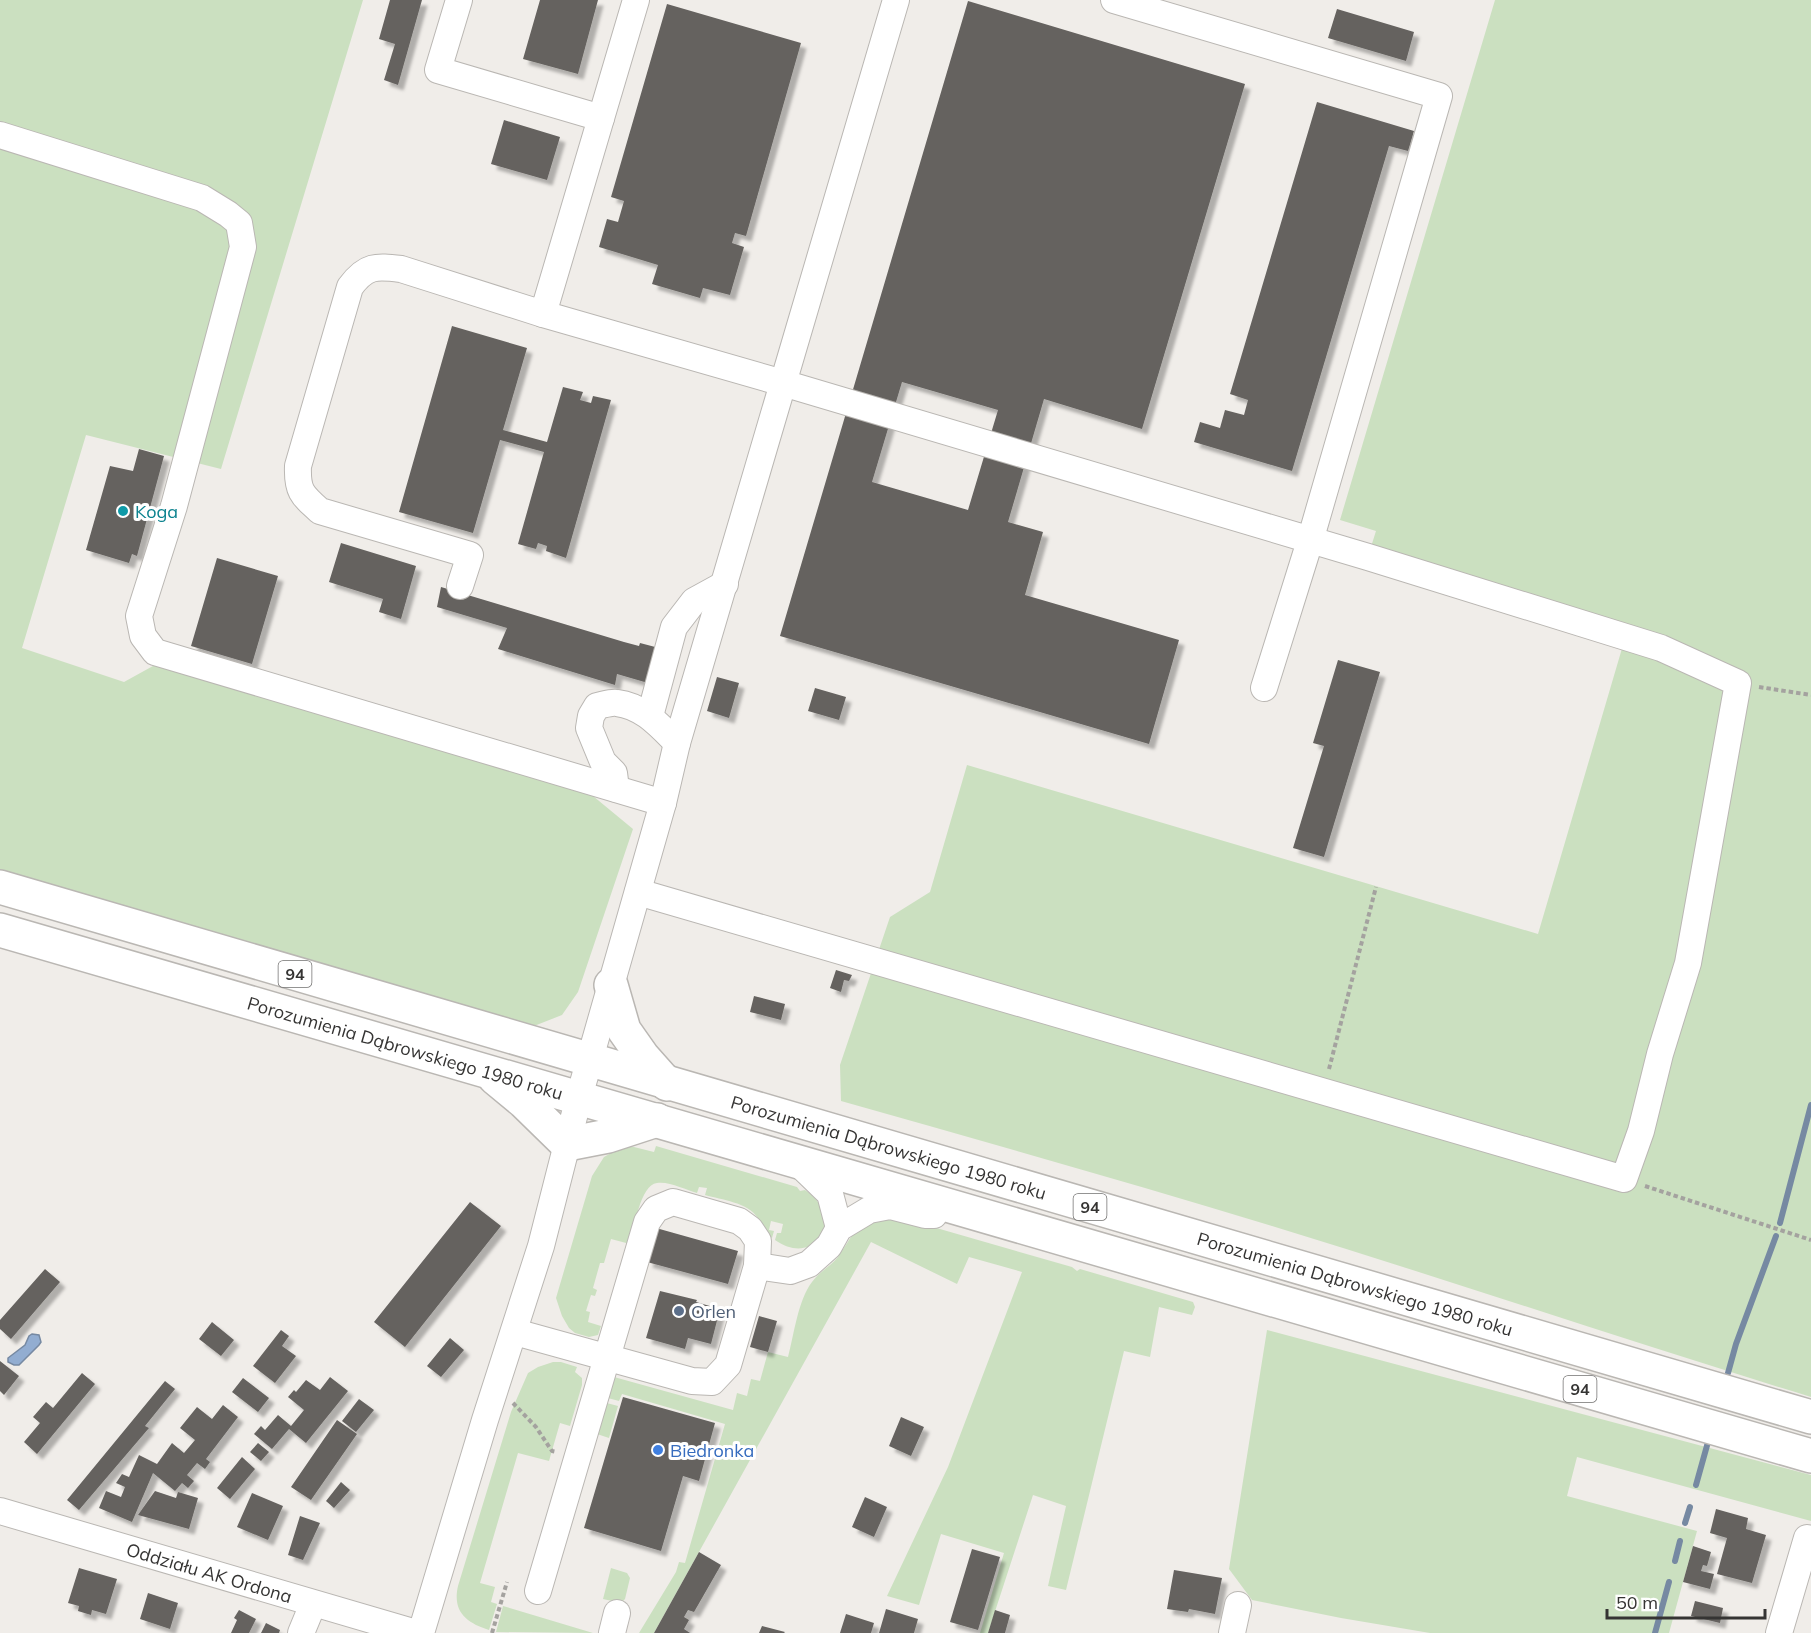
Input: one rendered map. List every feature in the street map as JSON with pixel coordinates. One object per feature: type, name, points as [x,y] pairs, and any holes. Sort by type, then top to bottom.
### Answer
[{"type":"main road","name":"Porozumienia Dąbrowskiego 1980 roku","points":[[0,887],[1811,1417]]},
{"type":"main road","name":"Porozumienia Dąbrowskiego 1980 roku","points":[[0,930],[1811,1456]]},
{"type":"main road","points":[[610,985],[624,1030],[642,1057],[667,1084]]},
{"type":"main road","points":[[487,1071],[524,1102],[567,1144],[608,1136],[657,1120]]},
{"type":"street","points":[[459,0],[438,70],[601,118]]},
{"type":"street","points":[[543,314],[636,0]]},
{"type":"street","points":[[418,1633],[541,1246],[579,1097],[663,803],[677,743],[896,0]]},
{"type":"street","points":[[1114,0],[1439,96],[1310,541],[1264,688]]},
{"type":"street","points":[[0,135],[202,198],[239,223],[243,247],[174,506],[139,616],[143,636],[155,652],[663,803]]},
{"type":"street","points":[[460,586],[470,555],[320,511],[304,497],[297,485],[298,466],[350,287],[360,272],[378,266],[401,269],[543,314],[783,383],[1310,541],[1368,556],[1661,648],[1738,682],[1688,963],[1660,1054],[1641,1131],[1624,1179],[638,892]]},
{"type":"street","points":[[650,716],[674,627],[694,602],[725,584]]},
{"type":"street","points":[[616,789],[614,773],[603,762],[590,728],[591,716],[597,706],[616,703],[650,716],[677,743]]},
{"type":"street","points":[[794,1160],[830,1194],[839,1228]]},
{"type":"street","points":[[515,1332],[606,1357],[692,1381],[712,1382],[728,1365],[757,1266],[758,1241],[750,1229],[740,1221],[673,1202],[656,1209],[647,1222],[606,1357],[576,1458],[538,1591]]},
{"type":"street","points":[[757,1266],[790,1271],[809,1264],[830,1246],[839,1228],[869,1210],[890,1206],[925,1215],[992,1219]]},
{"type":"street","points":[[1710,1427],[1720,1391]]},
{"type":"street","name":"Oddziału AK Ordona","points":[[0,1511],[418,1633]]},
{"type":"street","points":[[1779,1633],[1807,1538]]},
{"type":"street","points":[[301,1633],[313,1604]]},
{"type":"street","points":[[1232,1633],[1238,1605]]},
{"type":"path","points":[[1738,682],[1811,695]]},
{"type":"path","points":[[1323,1090],[1376,887]]},
{"type":"path","points":[[1624,1179],[1811,1240]]},
{"type":"path","points":[[512,1402],[536,1427],[552,1451],[576,1458]]},
{"type":"path","points":[[492,1633],[507,1582]]},
{"type":"green space","points":[[0,0],[363,0],[221,469],[86,435],[22,648],[124,682],[162,661],[570,777],[633,829],[578,992],[562,1015],[534,1026],[0,870]]},
{"type":"green space","points":[[1495,0],[1811,0],[1811,1397],[1272,1226],[841,1101],[840,1065],[890,917],[930,892],[967,765],[1538,934],[1623,645],[1364,569],[1376,531],[1340,520]]},
{"type":"green space","points":[[656,1146],[797,1187],[800,1191],[805,1190],[817,1201],[823,1213],[824,1225],[821,1236],[813,1244],[803,1248],[790,1247],[775,1240],[777,1233],[781,1233],[783,1224],[771,1221],[769,1230],[774,1231],[772,1238],[758,1218],[747,1208],[734,1202],[705,1195],[707,1188],[699,1187],[697,1193],[672,1184],[657,1183],[646,1191],[642,1199],[630,1244],[611,1239],[604,1263],[600,1263],[593,1288],[597,1290],[595,1296],[591,1295],[586,1311],[590,1312],[588,1322],[601,1326],[598,1335],[589,1337],[575,1333],[562,1316],[556,1298],[592,1176],[604,1157],[622,1147],[634,1147],[654,1152]]},
{"type":"green space","points":[[890,1217],[926,1224],[927,1228],[933,1227],[1072,1267],[1077,1271],[1080,1269],[1193,1302],[1195,1307],[1192,1315],[1159,1307],[1150,1357],[1124,1351],[1066,1590],[1048,1586],[1066,1506],[1033,1495],[988,1633],[980,1633],[1004,1553],[941,1534],[919,1605],[887,1596],[948,1467],[1022,1272],[969,1257],[957,1284],[871,1242],[654,1633],[639,1633],[676,1572],[679,1562],[685,1563],[725,1424],[622,1394],[619,1401],[604,1397],[614,1377],[733,1410],[737,1393],[747,1396],[751,1379],[760,1381],[768,1352],[788,1357],[803,1298],[815,1278],[838,1257],[858,1229]]},
{"type":"green space","points":[[1267,1330],[1811,1475],[1811,1521],[1577,1457],[1567,1496],[1697,1531],[1669,1633],[1430,1633],[1252,1600],[1229,1569]]},
{"type":"green space","points":[[553,1362],[577,1367],[575,1372],[582,1378],[582,1385],[570,1426],[560,1423],[549,1461],[518,1453],[480,1583],[495,1587],[491,1602],[497,1604],[489,1630],[468,1620],[459,1610],[458,1586],[511,1412],[528,1373]]},
{"type":"green space","points":[[603,1402],[618,1406],[609,1438],[594,1433]]},
{"type":"green space","points":[[611,1568],[627,1573],[630,1578],[625,1599],[621,1603],[603,1599]]},
{"type":"green space","points":[[503,1606],[593,1633],[496,1632]]},
{"type":"water","points":[[32,1334],[39,1335],[41,1342],[39,1345],[19,1365],[8,1362],[8,1358],[25,1345]]},
{"type":"building","points":[[390,0],[422,0],[398,85],[384,80],[395,44],[379,39]]},
{"type":"building","points":[[540,0],[598,0],[578,74],[523,59]]},
{"type":"building","points":[[968,1],[1245,84],[1142,429],[1044,399],[1008,522],[1043,532],[1025,595],[1179,640],[1149,744],[780,636]],"holes":[[[902,382],[998,410],[968,510],[872,482]]]},
{"type":"building","points":[[667,4],[801,43],[746,236],[735,233],[732,243],[744,247],[730,295],[703,288],[700,298],[652,284],[658,265],[599,247],[607,219],[618,222],[624,201],[611,197]]},
{"type":"building","points":[[1337,9],[1414,32],[1406,61],[1328,38]]},
{"type":"building","points":[[1317,102],[1414,131],[1408,151],[1389,146],[1292,471],[1194,442],[1200,422],[1220,428],[1225,410],[1244,415],[1248,400],[1230,394]]},
{"type":"building","points":[[504,120],[560,137],[547,180],[491,164]]},
{"type":"building","points":[[452,326],[527,348],[503,430],[547,442],[563,387],[583,392],[580,400],[591,403],[593,396],[611,400],[566,558],[546,551],[547,546],[538,543],[536,549],[518,544],[544,452],[500,440],[473,533],[399,512]]},
{"type":"building","name":"Koga","points":[[139,449],[164,456],[137,556],[132,554],[129,563],[86,550],[110,466],[133,471]]},
{"type":"building","points":[[341,543],[416,566],[401,619],[379,612],[383,599],[329,582]]},
{"type":"building","points":[[217,558],[278,576],[252,664],[191,646]]},
{"type":"building","points":[[441,587],[624,642],[659,648],[648,683],[617,674],[615,685],[498,649],[507,628],[437,607]]},
{"type":"building","points":[[1338,660],[1380,672],[1324,857],[1293,848],[1324,746],[1313,743]]},
{"type":"building","points":[[717,677],[739,683],[729,718],[707,711]]},
{"type":"building","points":[[815,688],[846,697],[839,720],[808,711]]},
{"type":"building","points":[[836,970],[852,975],[849,981],[844,980],[841,992],[830,988]]},
{"type":"building","points":[[754,996],[785,1004],[781,1020],[750,1012]]},
{"type":"building","points":[[470,1202],[501,1226],[405,1347],[374,1322]]},
{"type":"building","points":[[656,1228],[738,1251],[728,1284],[647,1262]]},
{"type":"building","points":[[45,1269],[60,1282],[11,1339],[0,1329],[0,1320]]},
{"type":"building","points":[[660,1291],[697,1300],[696,1302],[720,1309],[711,1344],[688,1338],[685,1349],[646,1338]]},
{"type":"building","points":[[759,1316],[777,1321],[768,1352],[750,1347]]},
{"type":"building","points":[[212,1322],[234,1340],[221,1356],[199,1339]]},
{"type":"building","points":[[281,1330],[289,1336],[282,1346],[296,1356],[275,1383],[253,1366]]},
{"type":"building","points":[[450,1338],[464,1350],[441,1377],[427,1366]]},
{"type":"building","points":[[0,1361],[19,1376],[4,1395],[0,1391]]},
{"type":"building","points":[[82,1373],[95,1384],[37,1454],[24,1442],[40,1423],[33,1417],[46,1402],[53,1408]]},
{"type":"building","points":[[330,1377],[348,1391],[306,1443],[289,1429],[272,1449],[254,1434],[261,1426],[265,1430],[278,1415],[291,1426],[304,1410],[288,1397],[294,1390],[296,1392],[306,1380],[320,1390]]},
{"type":"building","points":[[243,1378],[269,1398],[258,1412],[232,1392]]},
{"type":"building","points":[[165,1381],[175,1389],[145,1426],[149,1428],[79,1510],[67,1500]]},
{"type":"building","name":"Biedronka","points":[[623,1397],[715,1423],[699,1481],[683,1476],[661,1551],[584,1528]]},
{"type":"building","points":[[359,1399],[374,1410],[356,1432],[342,1421]]},
{"type":"building","points":[[223,1405],[238,1417],[206,1459],[210,1462],[205,1469],[197,1463],[187,1475],[194,1481],[188,1488],[182,1483],[175,1491],[153,1473],[132,1522],[99,1508],[106,1491],[121,1497],[125,1487],[116,1483],[122,1474],[129,1477],[139,1455],[157,1464],[172,1443],[184,1453],[195,1440],[180,1428],[197,1407],[212,1419]]},
{"type":"building","points":[[901,1417],[924,1427],[911,1456],[889,1446]]},
{"type":"building","points":[[337,1420],[357,1434],[311,1500],[291,1487]]},
{"type":"building","points":[[258,1443],[269,1452],[261,1461],[250,1452]]},
{"type":"building","points":[[242,1457],[255,1469],[230,1499],[217,1488]]},
{"type":"building","points":[[341,1482],[350,1490],[334,1508],[326,1501]]},
{"type":"building","points":[[155,1491],[176,1498],[178,1492],[198,1498],[189,1529],[138,1515]]},
{"type":"building","points":[[252,1493],[283,1506],[268,1540],[237,1527]]},
{"type":"building","points":[[865,1497],[887,1507],[874,1537],[852,1527]]},
{"type":"building","points":[[1716,1509],[1748,1518],[1746,1529],[1766,1535],[1752,1583],[1717,1574],[1727,1538],[1710,1533]]},
{"type":"building","points":[[300,1516],[320,1523],[303,1560],[288,1555]]},
{"type":"building","points":[[1693,1546],[1711,1552],[1707,1566],[1703,1565],[1701,1571],[1714,1574],[1710,1589],[1683,1582]]},
{"type":"building","points":[[972,1549],[1000,1557],[978,1630],[950,1622]]},
{"type":"building","points":[[699,1552],[721,1565],[694,1612],[688,1610],[684,1617],[689,1620],[684,1629],[690,1633],[654,1633]]},
{"type":"building","points":[[79,1568],[117,1579],[106,1614],[92,1610],[91,1615],[78,1611],[79,1606],[68,1603]]},
{"type":"building","points":[[1174,1570],[1222,1578],[1215,1614],[1189,1609],[1188,1612],[1167,1609]]},
{"type":"building","points":[[148,1593],[178,1603],[170,1629],[140,1619]]},
{"type":"building","points":[[1695,1601],[1723,1608],[1720,1623],[1691,1616]]},
{"type":"building","points":[[886,1609],[918,1619],[914,1633],[879,1633]]},
{"type":"building","points":[[239,1610],[256,1619],[249,1633],[231,1633],[237,1620],[234,1618]]},
{"type":"building","points":[[995,1610],[1010,1615],[1005,1633],[988,1633]]},
{"type":"building","points":[[846,1614],[874,1623],[871,1633],[840,1633]]},
{"type":"building","points":[[266,1623],[280,1630],[279,1633],[261,1633]]},
{"type":"building","points":[[762,1626],[785,1632],[759,1633]]},
{"type":"waterway","points":[[1780,1223],[1811,1105]]},
{"type":"waterway","points":[[1728,1373],[1736,1344],[1776,1236]]},
{"type":"waterway","points":[[1696,1485],[1708,1442]]},
{"type":"waterway","points":[[1685,1523],[1690,1507]]},
{"type":"waterway","points":[[1675,1561],[1680,1541]]},
{"type":"waterway","points":[[1655,1633],[1669,1582]]},
{"type":"place","name":"Koga","points":[[123,511]]},
{"type":"place","name":"Orlen","points":[[679,1311]]},
{"type":"place","name":"Biedronka","points":[[658,1450]]}]
